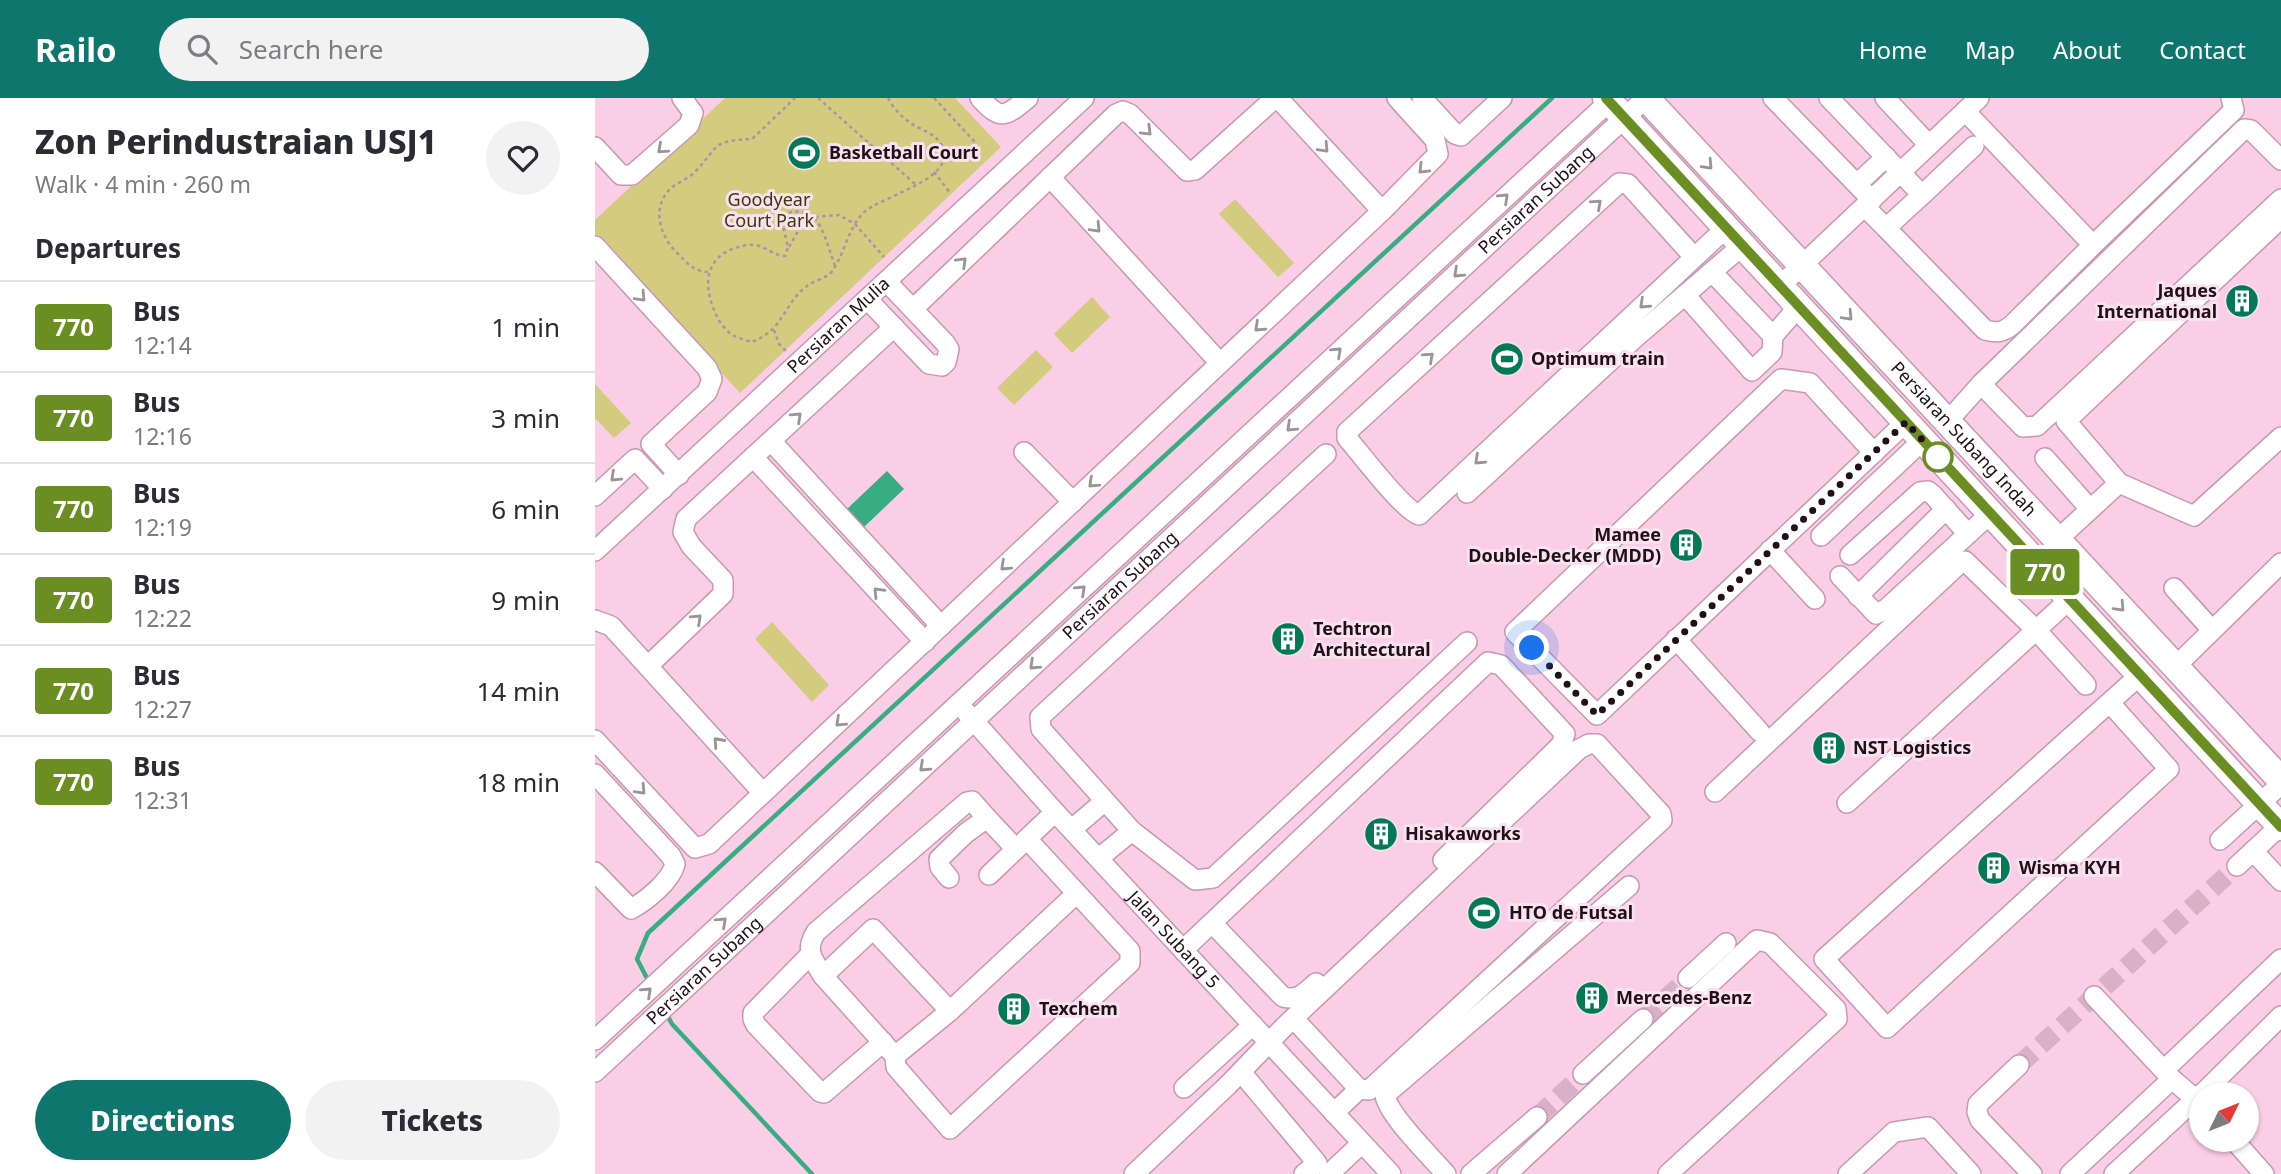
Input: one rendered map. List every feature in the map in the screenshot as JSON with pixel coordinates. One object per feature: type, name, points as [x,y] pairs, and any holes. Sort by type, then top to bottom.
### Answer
[{"type":"main road","name":"Persiaran Subang Indah","points":[[1646,98],[2281,782]]},
{"type":"main road","name":"Persiaran Subang Indah","points":[[1613,104],[2281,826]]},
{"type":"street","points":[[595,147],[621,175],[632,175],[689,125],[693,113],[682,98]]},
{"type":"street","points":[[980,98],[996,114],[1003,115],[1010,113],[1028,98]]},
{"type":"street","name":"Persiaran Mulia","points":[[595,551],[1084,98]]},
{"type":"street","points":[[913,309],[1116,114],[1123,111],[1130,114],[1187,171],[1195,170],[1277,98],[1382,211]]},
{"type":"street","points":[[595,740],[695,848],[709,844],[1382,211],[1438,154],[1435,139],[1397,98]]},
{"type":"street","points":[[1422,98],[1455,134],[1461,136],[1502,98]]},
{"type":"street","name":"Persiaran Subang","points":[[595,1040],[958,703],[1613,104],[1646,98]]},
{"type":"street","points":[[1773,98],[1857,184],[1886,228],[1985,330],[1994,333],[2004,331],[2012,325],[2234,110],[2231,98]]},
{"type":"street","points":[[1829,98],[1922,195]]},
{"type":"street","points":[[1885,98],[1929,145]]},
{"type":"street","name":"Persiaran Subang","points":[[595,1072],[974,720],[1613,104]]},
{"type":"street","points":[[1780,286],[1972,104],[1982,138],[2093,245]]},
{"type":"street","points":[[1947,422],[1981,384],[2244,129],[2251,130],[2281,160]]},
{"type":"street","points":[[1886,228],[1982,138]]},
{"type":"street","points":[[1857,184],[1886,157]]},
{"type":"street","points":[[1050,177],[1220,363]]},
{"type":"street","points":[[1691,254],[1628,184],[1619,183],[1347,432],[1347,438],[1400,500],[1414,513],[1419,514],[1691,254],[1730,231]]},
{"type":"street","points":[[1981,384],[2023,427],[2037,426],[2281,199]]},
{"type":"street","points":[[2281,218],[2066,421],[2119,483],[2194,516],[2281,437]]},
{"type":"street","points":[[1467,493],[1712,272],[1730,231]]},
{"type":"street","points":[[595,246],[707,368],[712,379],[707,392],[651,444],[679,475]]},
{"type":"street","points":[[1712,272],[1773,336]]},
{"type":"street","points":[[868,300],[929,364],[942,366],[946,362],[949,349],[887,282]]},
{"type":"street","points":[[1685,295],[1752,371],[1772,352],[1773,336],[1799,306]]},
{"type":"street","points":[[648,666],[723,594],[723,580],[691,546],[683,532],[686,519],[894,327]]},
{"type":"street","points":[[1874,453],[1810,383],[1781,379],[1515,632],[1597,715],[1874,453],[1915,431]]},
{"type":"street","points":[[1821,536],[1915,431]]},
{"type":"street","points":[[771,441],[941,626]]},
{"type":"street","points":[[1024,452],[1073,502]]},
{"type":"street","points":[[1326,454],[1040,717],[1041,729],[1132,831],[1195,880],[1213,878],[1467,642]]},
{"type":"street","points":[[753,457],[925,642]]},
{"type":"street","points":[[2045,457],[2090,509]]},
{"type":"street","points":[[595,496],[635,458],[663,489]]},
{"type":"street","points":[[2057,540],[2119,483]]},
{"type":"street","points":[[1850,555],[1920,492],[1928,491],[1933,495],[1969,534]]},
{"type":"street","points":[[1858,596],[1946,509]]},
{"type":"street","points":[[1840,576],[1876,614],[1886,609],[1991,513]]},
{"type":"street","points":[[1770,550],[1815,598]]},
{"type":"street","points":[[1715,792],[1965,561],[2036,630],[2086,685]]},
{"type":"street","points":[[2175,667],[2281,564]]},
{"type":"street","points":[[2174,588],[2212,631]]},
{"type":"street","points":[[1847,803],[2070,599]]},
{"type":"street","points":[[595,620],[611,626],[764,793]]},
{"type":"street","points":[[1676,639],[1760,732]]},
{"type":"street","points":[[1183,950],[1488,662],[1501,665],[1565,734],[1561,745],[1302,996],[1290,999],[1283,997],[1212,923]]},
{"type":"street","points":[[2109,703],[2169,769],[1887,1028],[1824,959],[2140,675]]},
{"type":"street","name":"Jalan Subang 5","points":[[958,703],[1055,812],[1391,1174]]},
{"type":"street","points":[[1134,1174],[1269,1042],[1579,749],[1589,744],[1597,744],[1661,814],[1663,820],[1369,1090],[1359,1089],[1294,1019]]},
{"type":"street","points":[[595,774],[671,856],[675,864],[674,871],[641,904],[631,909],[595,872]]},
{"type":"street","points":[[2220,840],[2281,782]]},
{"type":"street","points":[[972,801],[987,818],[1022,844],[1077,893],[1131,951],[1130,963],[950,1129],[896,1067],[889,1049],[823,976],[811,954],[809,943],[816,932],[967,802],[972,801]]},
{"type":"street","points":[[1072,829],[1105,801]]},
{"type":"street","points":[[989,875],[1055,812]]},
{"type":"street","points":[[949,878],[940,867],[939,859],[966,833],[987,818]]},
{"type":"street","points":[[2237,866],[2281,826]]},
{"type":"street","points":[[1099,858],[1132,831]]},
{"type":"street","points":[[2253,851],[2281,881]]},
{"type":"street","points":[[1446,1174],[1396,1116],[1386,1102],[1385,1095],[1629,886]]},
{"type":"street","points":[[811,954],[753,1013],[753,1019],[820,1092],[824,1093],[950,1012],[1077,893]]},
{"type":"street","points":[[823,976],[873,929],[950,1012]]},
{"type":"street","points":[[1507,1174],[1757,940],[1770,943],[1836,1010],[1837,1019],[1668,1174]]},
{"type":"street","points":[[1688,978],[1726,943]]},
{"type":"street","points":[[2070,1174],[2281,960]]},
{"type":"street","points":[[2094,996],[2168,1074],[2189,1090]]},
{"type":"street","points":[[2216,1082],[2281,1016]]},
{"type":"street","points":[[1583,1074],[1643,1019]]},
{"type":"street","points":[[1184,1088],[1253,1025]]},
{"type":"street","points":[[2019,1065],[1978,1104],[1977,1112],[1980,1120],[2032,1174]]},
{"type":"street","points":[[1241,1072],[1317,1163],[1304,1174]]},
{"type":"street","points":[[1334,1113],[1359,1089]]},
{"type":"street","points":[[2114,1174],[2189,1108]]},
{"type":"street","points":[[1471,1174],[1537,1117]]},
{"type":"street","points":[[1848,1174],[1894,1132],[1928,1127],[1971,1174]]},
{"type":"street","points":[[1333,1173],[1362,1143]]},
{"type":"street","points":[[2243,1152],[2259,1172]]},
{"type":"path","points":[[708,272],[696,271],[671,247],[660,227],[663,200],[669,190],[694,173],[710,151],[731,140],[752,139],[795,98]]},
{"type":"path","points":[[818,98],[916,185]]},
{"type":"path","points":[[884,257],[855,225],[839,215],[814,217],[804,221],[785,256],[778,256],[763,246],[753,244],[735,247],[719,257],[708,272],[707,287],[717,318],[732,334],[752,342],[764,338],[807,286],[831,273],[855,225],[865,212],[916,185],[934,172],[943,162],[942,144],[936,136],[909,121],[891,105],[888,98]]},
{"type":"path","points":[[934,98],[975,142]]},
{"type":"path","points":[[934,172],[951,194]]},
{"type":"path","points":[[786,253],[788,247],[782,222],[787,214],[793,211],[808,213],[814,217],[822,231],[835,266]]},
{"type":"path","points":[[773,330],[779,344],[799,364]]},
{"type":"green space","name":"Goodyear Court Park","points":[[725,98],[955,98],[1001,147],[740,393],[595,235],[595,220]]},
{"type":"green space","points":[[1235,199],[1294,263],[1278,277],[1219,214]]},
{"type":"green space","points":[[1092,297],[1110,317],[1072,353],[1054,334]]},
{"type":"green space","points":[[1036,350],[1053,367],[1014,405],[997,388]]},
{"type":"green space","points":[[595,384],[631,423],[614,438],[595,418]]},
{"type":"green space","points":[[772,622],[829,685],[812,702],[755,639]]},
{"type":"shaded area","points":[[887,471],[904,489],[864,527],[847,509]]},
{"type":"waterway","points":[[650,984],[637,959],[648,933],[1552,98]]},
{"type":"waterway","points":[[666,1013],[672,1024],[812,1174]]},
{"type":"tunnel","points":[[2019,1065],[2237,866]]},
{"type":"tunnel","points":[[1643,1019],[1688,978]]},
{"type":"tunnel","points":[[1537,1117],[1583,1074]]},
{"type":"bus line","name":"770","points":[[1606,98],[2281,827]]},
{"type":"place","name":"Basketball Court","points":[[804,153]]},
{"type":"place","name":"Jaques International","points":[[2242,301]]},
{"type":"place","name":"Optimum train","points":[[1507,359]]},
{"type":"place","name":"Mamee Double-Decker (MDD)","points":[[1686,545]]},
{"type":"place","name":"Techtron Architectural","points":[[1288,639]]},
{"type":"place","name":"NST Logistics","points":[[1829,748]]},
{"type":"place","name":"Hisakaworks","points":[[1381,834]]},
{"type":"place","name":"Wisma KYH","points":[[1994,868]]},
{"type":"place","name":"HTO de Futsal","points":[[1484,913]]},
{"type":"place","name":"Mercedes-Benz","points":[[1592,998]]},
{"type":"place","name":"Texchem","points":[[1014,1009]]},
{"type":"route","points":[[1532,648],[1597,715],[1906,422],[1940,459],[1938,457]]}]
